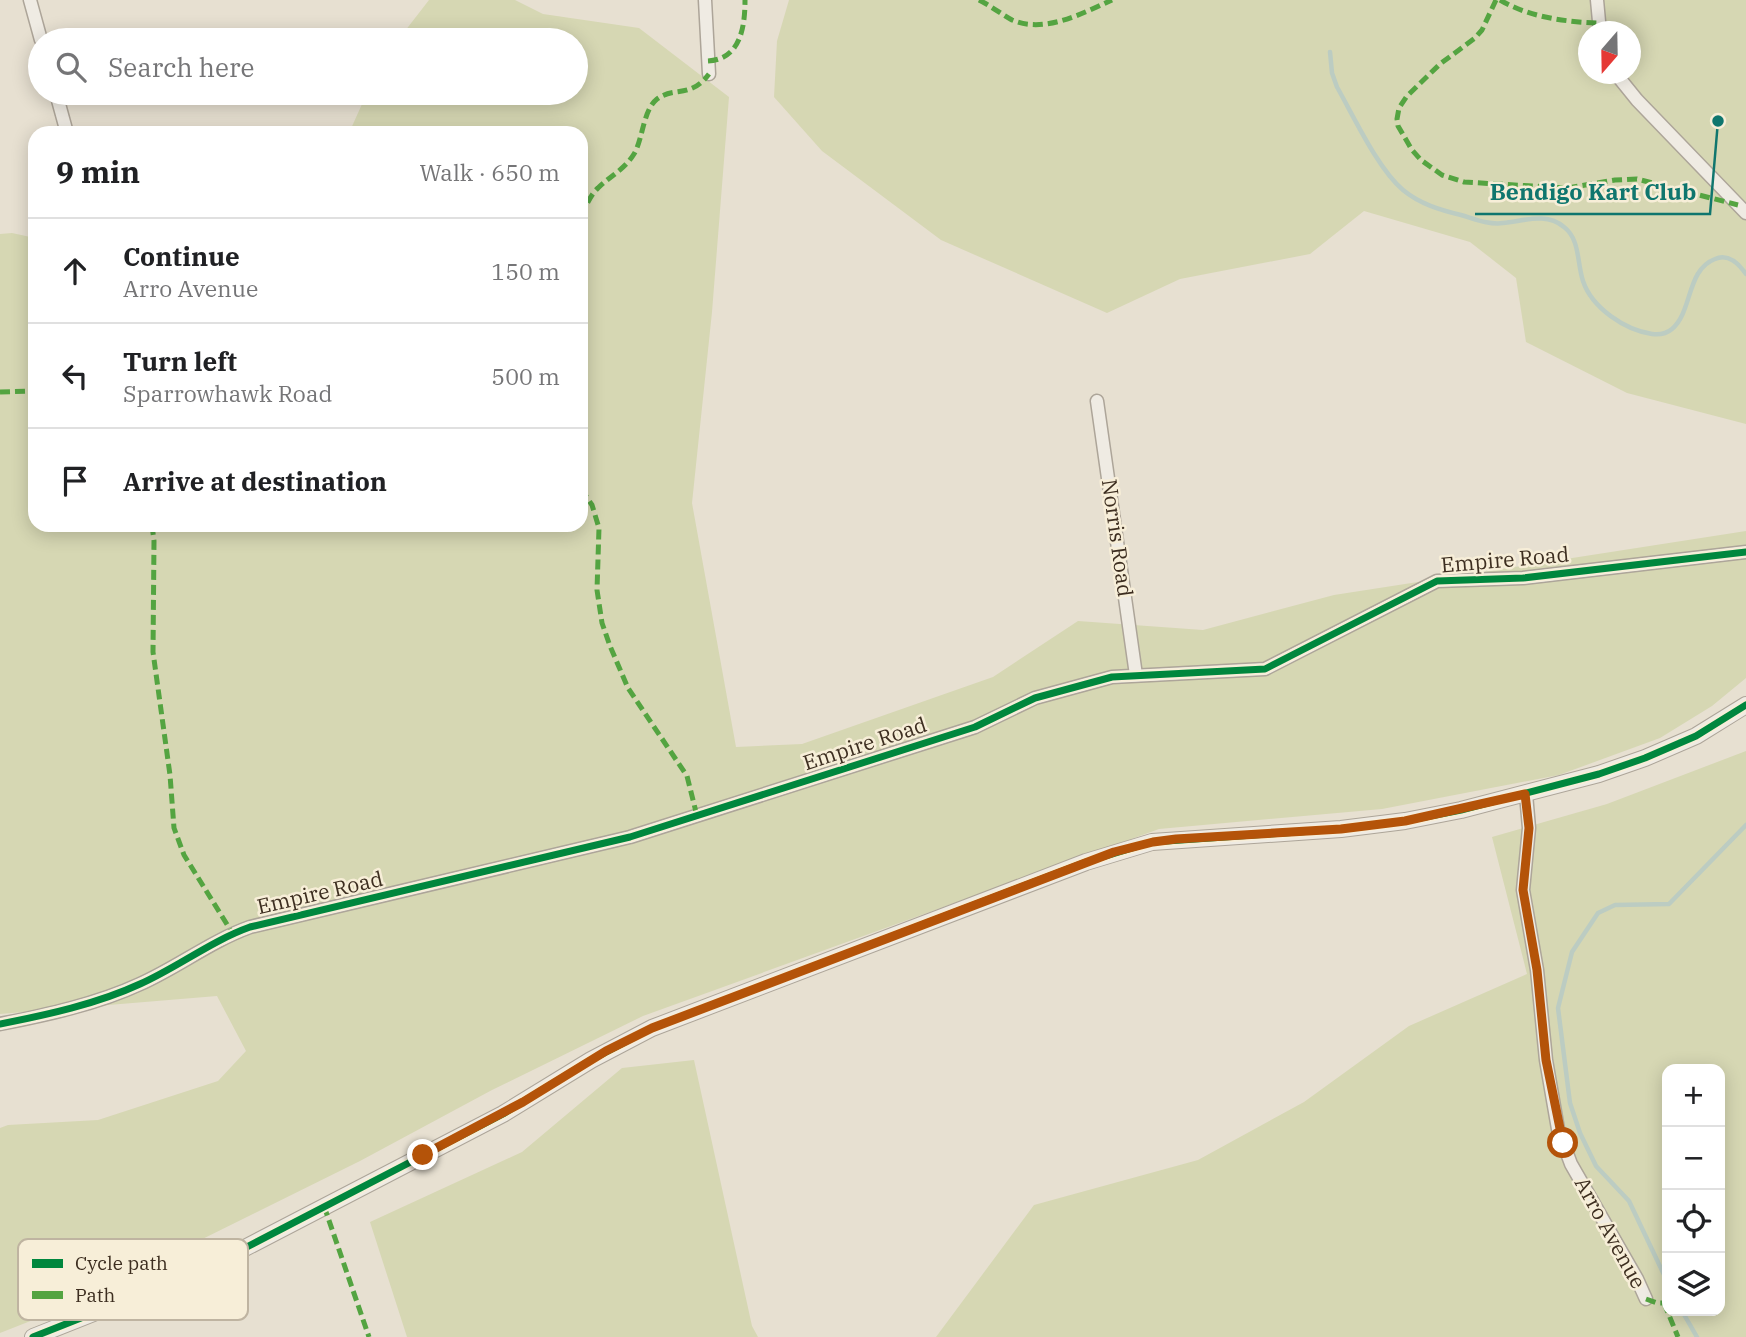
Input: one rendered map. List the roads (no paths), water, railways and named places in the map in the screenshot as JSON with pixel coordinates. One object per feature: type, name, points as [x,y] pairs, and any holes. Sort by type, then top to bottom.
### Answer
[{"type":"street","points":[[30,0],[38,28]]},
{"type":"street","points":[[705,0],[709,74]]},
{"type":"street","points":[[1597,0],[1599,21]]},
{"type":"street","points":[[1624,84],[1746,213]]},
{"type":"street","points":[[59,105],[65,126]]},
{"type":"street","name":"Norris Road","points":[[1097,401],[1136,676]]},
{"type":"street","name":"Empire Road","points":[[0,1024],[127,990],[250,927],[630,837],[975,727],[1035,698],[1112,677],[1265,669],[1437,581],[1523,578],[1746,552]]},
{"type":"street","points":[[248,1246],[503,1114],[591,1060],[652,1028],[1086,862],[1153,842],[1341,829],[1440,815],[1599,774],[1696,736],[1746,705]]},
{"type":"street","name":"Arro Avenue","points":[[1525,794],[1529,828],[1523,890],[1537,970],[1546,1060],[1559,1129],[1576,1174],[1646,1299]]},
{"type":"street","points":[[33,1337],[76,1320]]},
{"type":"waterway","points":[[1330,52],[1332,73],[1337,87],[1376,156],[1403,190],[1430,206],[1487,222],[1527,219],[1557,222],[1573,238],[1587,291],[1602,309],[1621,323],[1642,332],[1665,333],[1679,321],[1694,281],[1706,264],[1725,257],[1737,263],[1746,274]]},
{"type":"waterway","points":[[1662,1270],[1629,1201],[1596,1166],[1580,1133],[1570,1103],[1558,1008],[1572,952],[1598,913],[1615,905],[1669,904],[1746,825]]},
{"type":"waterway","points":[[1685,1316],[1697,1337]]},
{"type":"place","name":"Bendigo Kart Club","points":[[1718,121]]}]
